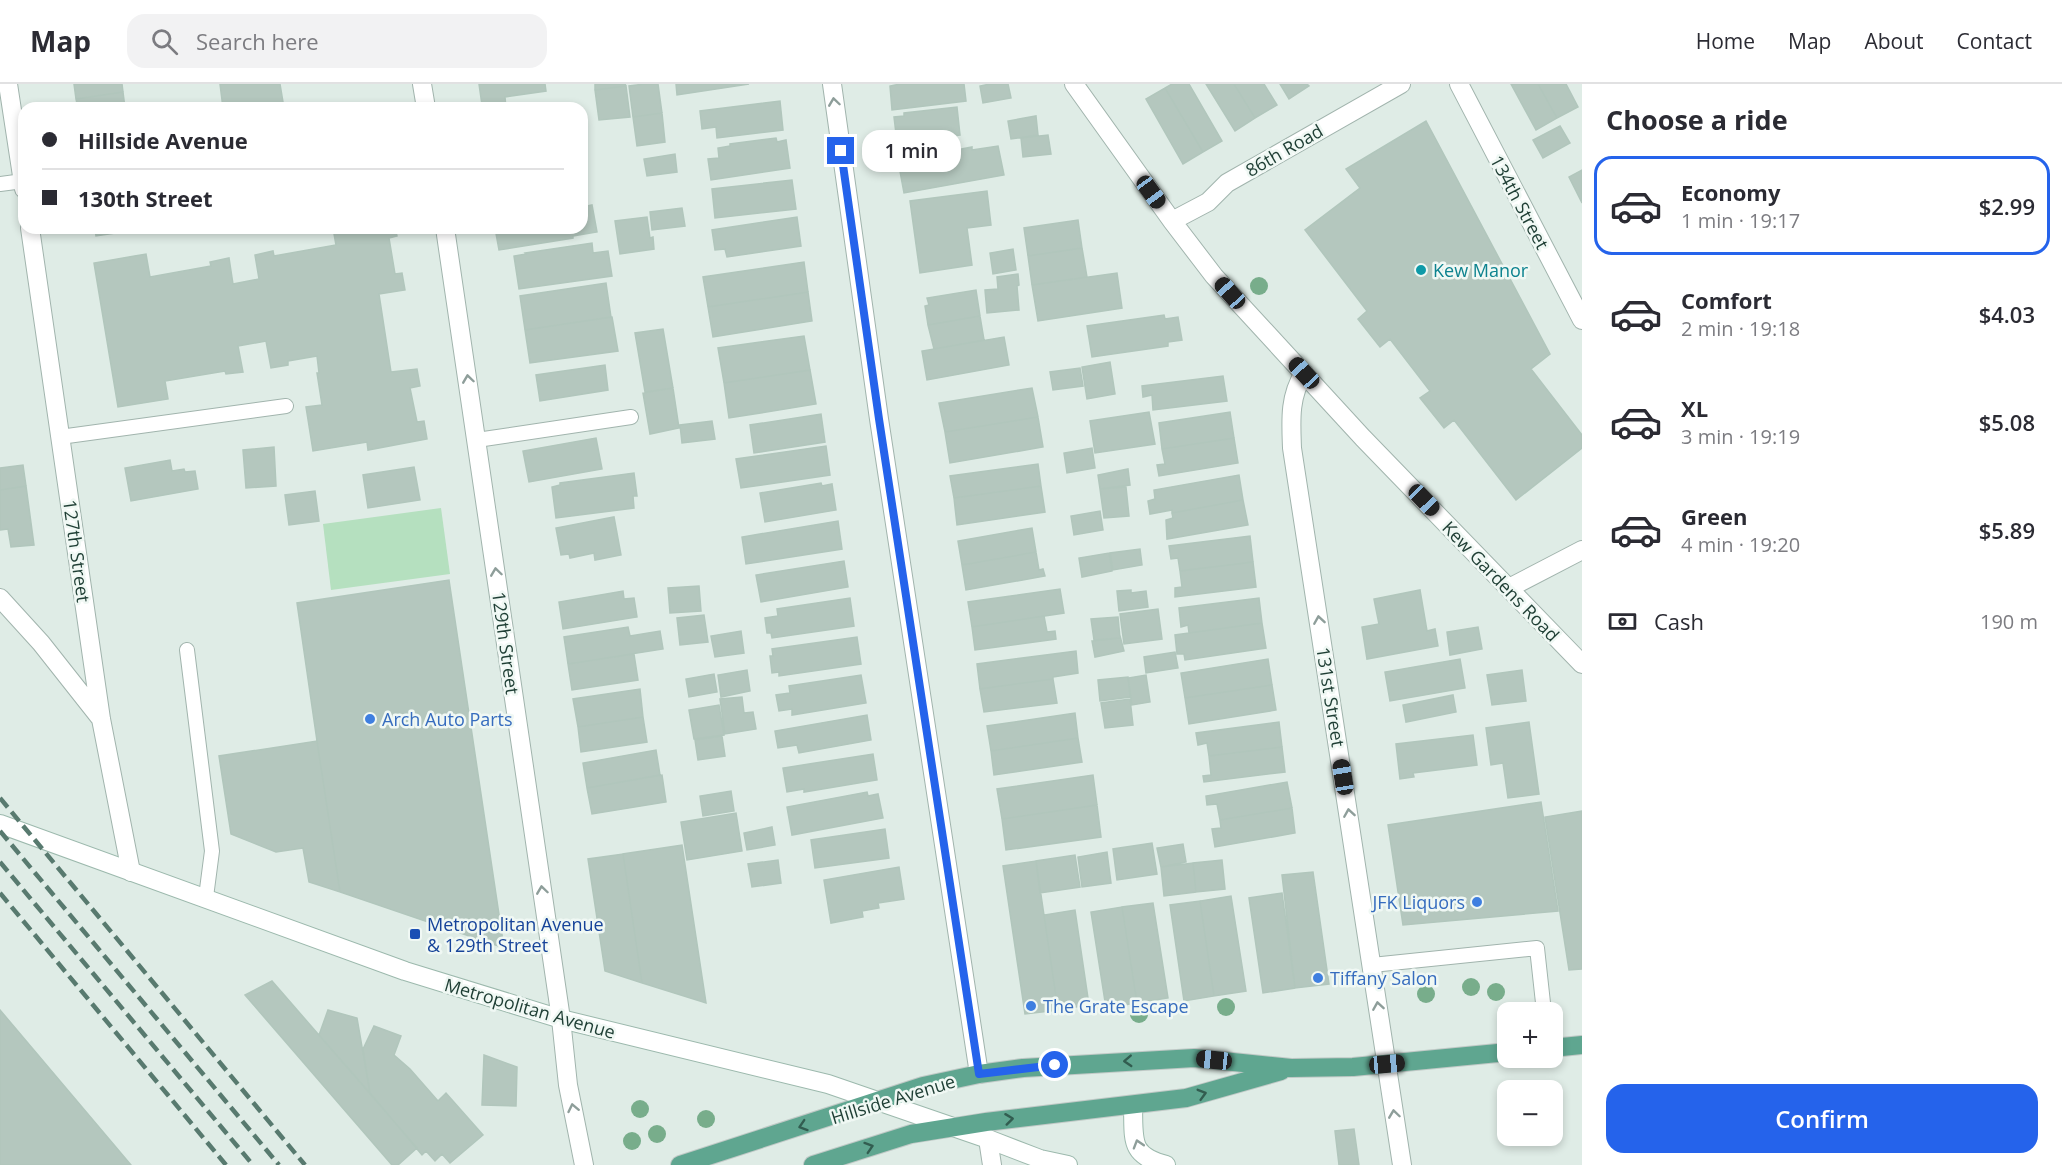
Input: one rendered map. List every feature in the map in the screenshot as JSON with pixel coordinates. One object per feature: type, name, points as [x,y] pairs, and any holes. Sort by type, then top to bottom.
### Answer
[{"type":"main road","points":[[1563,1047],[1582,1045]]},
{"type":"main road","name":"Hillside Avenue","points":[[680,1165],[923,1086],[979,1074],[1023,1068],[1194,1058],[1291,1068],[1353,1067],[1497,1053]]},
{"type":"main road","name":"Hillside Avenue","points":[[813,1165],[911,1134],[1186,1098],[1291,1068]]},
{"type":"street","points":[[9,84],[18,149]]},
{"type":"street","points":[[422,84],[425,102]]},
{"type":"street","points":[[832,84],[883,442],[979,1074]]},
{"type":"street","name":"Kew Gardens Road","points":[[1074,84],[1214,276],[1582,664]]},
{"type":"street","name":"86th Road","points":[[1172,221],[1208,202],[1227,183],[1401,84]]},
{"type":"street","name":"134th Street","points":[[1459,84],[1582,320]]},
{"type":"street","name":"127th Street","points":[[31,234],[101,719],[132,872]]},
{"type":"street","name":"129th Street","points":[[446,234],[561,1019],[568,1085],[584,1165]]},
{"type":"street","name":"131st Street","points":[[1304,373],[1292,404],[1292,448],[1402,1165]]},
{"type":"street","points":[[1509,588],[1582,550]]},
{"type":"street","points":[[0,598],[40,643],[101,719]]},
{"type":"street","name":"Metropolitan Avenue","points":[[0,824],[206,897],[405,972],[561,1019],[828,1084],[1040,1159],[1068,1165]]},
{"type":"street","points":[[1133,1106],[1135,1139],[1140,1154],[1151,1161],[1166,1165]]},
{"type":"street","points":[[988,1139],[992,1165]]},
{"type":"lane","points":[[0,184],[18,185]]},
{"type":"lane","points":[[60,437],[286,406]]},
{"type":"lane","points":[[477,440],[631,417]]},
{"type":"lane","points":[[187,650],[212,851],[206,897]]},
{"type":"lane","points":[[1372,965],[1537,948],[1543,1002]]},
{"type":"green space","points":[[441,508],[450,574],[331,590],[323,524]]},
{"type":"building","points":[[74,84],[122,84],[123,92],[76,99]]},
{"type":"building","points":[[220,84],[280,84],[283,102],[222,102]]},
{"type":"building","points":[[479,84],[545,84],[546,91],[505,97],[505,102],[482,102]]},
{"type":"building","points":[[595,84],[625,84],[626,86],[595,90]]},
{"type":"building","points":[[658,84],[662,113],[633,117],[629,86]]},
{"type":"building","points":[[676,84],[749,84],[677,95]]},
{"type":"building","points":[[964,84],[966,101],[892,110],[890,86]]},
{"type":"building","points":[[1008,84],[1011,98],[983,103],[980,86]]},
{"type":"building","points":[[1172,84],[1189,84],[1222,141],[1203,152],[1165,88]]},
{"type":"building","points":[[1206,84],[1234,84],[1255,118],[1235,131]]},
{"type":"building","points":[[1234,84],[1264,84],[1277,105],[1255,118]]},
{"type":"building","points":[[1280,84],[1307,84],[1309,86],[1289,99]]},
{"type":"building","points":[[1511,84],[1538,84],[1557,118],[1536,130]]},
{"type":"building","points":[[1538,84],[1566,84],[1578,107],[1557,118]]},
{"type":"building","points":[[626,86],[630,117],[599,120],[595,90]]},
{"type":"building","points":[[1165,88],[1203,152],[1183,164],[1146,99]]},
{"type":"building","points":[[123,92],[124,102],[77,102],[76,99]]},
{"type":"building","points":[[780,101],[783,130],[717,138],[716,127],[702,129],[700,111]]},
{"type":"building","points":[[957,107],[960,135],[897,142],[894,117],[904,116],[904,113]]},
{"type":"building","points":[[662,113],[665,142],[637,146],[633,117]]},
{"type":"building","points":[[1036,116],[1038,135],[1011,139],[1008,121]]},
{"type":"building","name":"Kew Manor","points":[[1426,121],[1550,354],[1531,369],[1582,435],[1582,448],[1516,500],[1454,420],[1444,428],[1420,398],[1430,391],[1390,339],[1380,347],[1358,319],[1367,311],[1305,230],[1360,188],[1346,169]]},
{"type":"building","points":[[1560,126],[1570,143],[1543,158],[1533,140]]},
{"type":"building","points":[[1048,135],[1051,154],[1023,157],[1021,138]]},
{"type":"building","points":[[776,138],[777,142],[786,140],[790,168],[711,180],[708,159],[719,158],[718,148],[730,146],[730,144]]},
{"type":"building","points":[[998,146],[1004,175],[904,193],[899,166],[911,163],[910,159],[972,147],[972,150]]},
{"type":"building","points":[[675,154],[677,172],[647,176],[644,159]]},
{"type":"building","points":[[1582,170],[1582,203],[1569,177]]},
{"type":"building","points":[[792,180],[796,209],[715,218],[712,189]]},
{"type":"building","points":[[987,191],[991,225],[967,228],[972,265],[920,273],[910,201]]},
{"type":"building","points":[[592,205],[597,232],[588,234],[588,206]]},
{"type":"building","points":[[682,208],[685,226],[652,230],[650,212]]},
{"type":"building","points":[[647,217],[654,249],[620,254],[615,221]]},
{"type":"building","points":[[797,217],[801,246],[727,257],[725,249],[715,250],[712,230]]},
{"type":"building","points":[[1078,220],[1082,248],[1028,256],[1024,228]]},
{"type":"building","points":[[334,234],[396,234],[397,236],[389,238],[395,274],[402,273],[405,290],[379,294],[391,372],[417,369],[420,386],[410,388],[417,422],[424,421],[427,439],[368,450],[367,442],[313,451],[306,407],[322,405],[317,356],[288,361],[288,365],[271,368],[266,341],[238,346],[243,372],[226,374],[225,371],[165,381],[168,399],[118,407],[94,263],[146,254],[150,277],[211,266],[210,262],[229,258],[233,284],[259,279],[255,255],[273,251],[274,256],[336,245]]},
{"type":"building","points":[[496,234],[585,234],[573,236],[573,238],[499,250]]},
{"type":"building","points":[[592,243],[593,253],[608,251],[612,276],[519,289],[514,256]]},
{"type":"building","points":[[1082,248],[1087,277],[1032,285],[1028,256]]},
{"type":"building","points":[[1013,249],[1016,270],[993,274],[990,253]]},
{"type":"building","points":[[804,262],[808,292],[708,307],[703,277]]},
{"type":"building","points":[[1117,273],[1122,308],[1038,321],[1032,285]]},
{"type":"building","points":[[1018,274],[1019,310],[987,313],[985,290],[998,289],[997,277]]},
{"type":"building","points":[[606,283],[611,317],[525,330],[520,296]]},
{"type":"building","points":[[976,290],[980,316],[928,325],[925,306],[929,305],[927,298]]},
{"type":"building","points":[[808,292],[812,321],[713,337],[708,307]]},
{"type":"building","points":[[1164,315],[1165,319],[1178,317],[1182,340],[1168,342],[1168,346],[1092,357],[1087,326]]},
{"type":"building","points":[[980,316],[984,340],[934,349],[928,325]]},
{"type":"building","points":[[612,317],[618,351],[530,363],[525,330]]},
{"type":"building","points":[[663,329],[673,388],[645,392],[635,333]]},
{"type":"building","points":[[804,336],[810,370],[724,383],[718,348]]},
{"type":"building","points":[[1004,337],[1009,365],[927,380],[922,351]]},
{"type":"building","points":[[1110,362],[1115,394],[1087,399],[1082,367]]},
{"type":"building","points":[[605,365],[608,390],[540,401],[536,375]]},
{"type":"building","points":[[1080,368],[1083,386],[1053,390],[1050,372]]},
{"type":"building","points":[[810,370],[816,404],[729,418],[724,383]]},
{"type":"building","points":[[1223,376],[1227,401],[1153,410],[1152,395],[1143,397],[1142,386]]},
{"type":"building","points":[[673,388],[679,428],[650,434],[643,393]]},
{"type":"building","points":[[1032,388],[1038,417],[945,432],[939,403]]},
{"type":"building","points":[[1149,412],[1155,444],[1095,453],[1090,421]]},
{"type":"building","points":[[1230,412],[1234,438],[1162,449],[1159,423]]},
{"type":"building","points":[[821,414],[825,442],[754,453],[750,425]]},
{"type":"building","points":[[1038,417],[1043,447],[950,463],[945,432]]},
{"type":"building","points":[[712,421],[715,439],[682,443],[680,425]]},
{"type":"building","points":[[596,438],[602,469],[529,482],[523,451]]},
{"type":"building","points":[[1234,438],[1238,463],[1159,476],[1157,465],[1165,464],[1162,449]]},
{"type":"building","points":[[826,446],[830,475],[741,488],[736,459]]},
{"type":"building","points":[[274,447],[276,486],[246,488],[243,450]]},
{"type":"building","points":[[1092,448],[1095,468],[1067,473],[1064,453]]},
{"type":"building","points":[[170,460],[172,471],[184,469],[185,472],[195,471],[198,489],[131,501],[125,468]]},
{"type":"building","points":[[1038,464],[1041,486],[954,498],[950,476]]},
{"type":"building","points":[[23,465],[26,486],[0,490],[0,468]]},
{"type":"building","points":[[414,467],[420,500],[368,508],[363,475]]},
{"type":"building","points":[[1128,469],[1130,485],[1100,489],[1098,475]]},
{"type":"building","points":[[634,473],[637,496],[633,496],[634,508],[556,518],[552,487],[560,483]]},
{"type":"building","points":[[1239,475],[1243,500],[1172,513],[1172,510],[1150,514],[1148,501],[1155,499],[1154,490]]},
{"type":"building","points":[[821,483],[822,486],[832,484],[836,510],[765,522],[760,493]]},
{"type":"building","points":[[26,486],[34,545],[11,547],[8,529],[0,530],[0,490]]},
{"type":"building","points":[[1041,486],[1045,512],[957,525],[954,498]]},
{"type":"building","points":[[1126,487],[1129,516],[1104,518],[1100,489]]},
{"type":"building","points":[[315,491],[319,521],[289,525],[285,495]]},
{"type":"building","points":[[1243,500],[1248,525],[1167,539],[1166,520],[1173,518],[1172,513]]},
{"type":"building","points":[[1100,511],[1103,530],[1074,535],[1071,516]]},
{"type":"building","points":[[614,517],[621,555],[595,560],[594,553],[570,558],[569,554],[561,555],[556,528]]},
{"type":"building","points":[[838,521],[842,549],[746,564],[742,537]]},
{"type":"building","points":[[1032,528],[1036,552],[962,565],[958,541]]},
{"type":"building","points":[[1250,536],[1253,562],[1180,571],[1178,558],[1171,559],[1169,546]]},
{"type":"building","points":[[1140,549],[1142,565],[1113,570],[1110,553]]},
{"type":"building","points":[[1036,552],[1039,570],[1043,569],[1045,576],[966,590],[962,565]]},
{"type":"building","points":[[1109,553],[1112,571],[1082,577],[1079,558]]},
{"type":"building","points":[[844,561],[848,587],[761,602],[756,575]]},
{"type":"building","points":[[1253,562],[1256,587],[1175,597],[1175,588],[1182,587],[1180,571]]},
{"type":"building","points":[[449,580],[504,948],[340,892],[317,741],[297,603]]},
{"type":"building","points":[[699,586],[701,611],[670,613],[668,588]]},
{"type":"building","points":[[1060,589],[1064,613],[972,627],[968,602]]},
{"type":"building","points":[[1131,590],[1131,593],[1146,591],[1148,607],[1119,611],[1117,591]]},
{"type":"building","points":[[1420,590],[1427,631],[1435,629],[1438,646],[1367,659],[1362,627],[1379,624],[1374,599]]},
{"type":"building","points":[[623,591],[624,599],[634,598],[637,617],[563,629],[559,602]]},
{"type":"building","points":[[850,598],[854,626],[772,638],[771,633],[767,633],[765,618],[778,616],[777,609]]},
{"type":"building","points":[[1259,598],[1262,623],[1189,633],[1188,625],[1181,627],[1179,608]]},
{"type":"building","points":[[1158,609],[1162,639],[1124,644],[1120,614]]},
{"type":"building","points":[[704,615],[708,642],[680,645],[677,618]]},
{"type":"building","points":[[1044,616],[1047,632],[1055,631],[1056,639],[975,650],[972,627]]},
{"type":"building","points":[[1118,617],[1120,638],[1094,640],[1091,619]]},
{"type":"building","points":[[1262,623],[1266,648],[1185,660],[1184,654],[1177,654],[1175,635]]},
{"type":"building","points":[[628,627],[630,636],[660,631],[663,649],[568,664],[564,637]]},
{"type":"building","points":[[1478,627],[1482,649],[1450,655],[1447,632]]},
{"type":"building","points":[[741,631],[744,653],[715,657],[711,636]]},
{"type":"building","points":[[1120,636],[1124,651],[1095,657],[1092,641],[1120,638]]},
{"type":"building","points":[[857,637],[861,664],[779,676],[779,672],[772,673],[770,656],[773,656],[772,649]]},
{"type":"building","points":[[1076,651],[1078,673],[1053,677],[1053,679],[980,689],[977,664]]},
{"type":"building","points":[[1175,652],[1178,668],[1146,673],[1144,657]]},
{"type":"building","points":[[634,654],[638,680],[572,690],[568,664]]},
{"type":"building","points":[[1268,659],[1272,685],[1185,698],[1181,673]]},
{"type":"building","points":[[1460,659],[1465,688],[1390,701],[1385,672]]},
{"type":"building","points":[[747,670],[750,691],[721,697],[718,675]]},
{"type":"building","points":[[1522,670],[1526,701],[1492,705],[1487,675]]},
{"type":"building","points":[[714,674],[717,692],[689,697],[686,679]]},
{"type":"building","points":[[861,675],[866,703],[792,715],[792,709],[779,711],[776,695],[790,693],[789,686]]},
{"type":"building","points":[[1146,675],[1150,702],[1132,705],[1128,678]]},
{"type":"building","points":[[1128,677],[1130,697],[1100,701],[1098,680]]},
{"type":"building","points":[[1053,679],[1057,703],[984,712],[980,689]]},
{"type":"building","points":[[1272,685],[1276,710],[1189,724],[1185,698]]},
{"type":"building","points":[[640,689],[643,717],[578,727],[573,699]]},
{"type":"building","points":[[1453,695],[1456,712],[1406,722],[1403,705]]},
{"type":"building","points":[[742,697],[744,713],[753,712],[756,729],[725,734],[720,699]]},
{"type":"building","points":[[1130,699],[1133,725],[1105,728],[1101,703]]},
{"type":"building","points":[[719,705],[724,735],[694,739],[689,710]]},
{"type":"building","points":[[1075,713],[1078,738],[991,751],[987,726]]},
{"type":"building","points":[[867,715],[871,740],[799,753],[797,745],[778,748],[775,731]]},
{"type":"building","points":[[643,717],[647,742],[581,752],[578,727]]},
{"type":"building","points":[[1279,722],[1282,747],[1209,756],[1207,743],[1198,745],[1196,733]]},
{"type":"building","points":[[1529,722],[1539,794],[1508,798],[1503,763],[1491,765],[1486,728]]},
{"type":"building","points":[[1473,735],[1477,765],[1413,773],[1414,777],[1400,779],[1396,744]]},
{"type":"building","points":[[722,736],[725,756],[698,760],[695,740]]},
{"type":"building","points":[[1078,738],[1082,762],[994,775],[991,751]]},
{"type":"building","points":[[317,741],[340,892],[309,882],[303,848],[276,852],[231,834],[219,756]]},
{"type":"building","points":[[1282,747],[1285,772],[1204,782],[1203,776],[1211,775],[1209,756]]},
{"type":"building","points":[[656,750],[660,775],[587,788],[583,763]]},
{"type":"building","points":[[873,754],[877,780],[804,792],[804,789],[787,792],[783,768]]},
{"type":"building","points":[[662,775],[666,802],[592,814],[587,788]]},
{"type":"building","points":[[1093,775],[1097,805],[1002,819],[997,789]]},
{"type":"building","points":[[1287,782],[1292,808],[1220,820],[1217,804],[1207,805],[1206,796]]},
{"type":"building","points":[[731,791],[734,811],[703,816],[700,796]]},
{"type":"building","points":[[867,792],[868,796],[878,794],[883,818],[792,835],[787,807]]},
{"type":"building","points":[[1541,802],[1558,911],[1403,925],[1388,825]]},
{"type":"building","points":[[1097,805],[1101,837],[1006,850],[1002,819]]},
{"type":"building","points":[[1292,808],[1295,833],[1215,847],[1212,829],[1221,828],[1220,820]]},
{"type":"building","points":[[1582,811],[1582,969],[1569,970],[1545,817]]},
{"type":"building","points":[[736,813],[742,851],[687,860],[681,822]]},
{"type":"building","points":[[772,827],[775,845],[747,850],[744,833]]},
{"type":"building","points":[[885,829],[889,858],[815,868],[811,840]]},
{"type":"building","points":[[1152,843],[1157,874],[1117,880],[1113,849]]},
{"type":"building","points":[[1183,844],[1186,862],[1161,867],[1157,848]]},
{"type":"building","points":[[682,845],[706,1003],[642,983],[623,854]]},
{"type":"building","points":[[1107,852],[1111,883],[1082,887],[1078,857]]},
{"type":"building","points":[[623,854],[642,983],[605,971],[588,859]]},
{"type":"building","points":[[1075,855],[1080,887],[1040,893],[1036,861]]},
{"type":"building","points":[[778,860],[781,883],[752,887],[748,864]]},
{"type":"building","points":[[1222,860],[1225,889],[1196,892],[1193,863]]},
{"type":"building","points":[[1036,861],[1058,1010],[1025,1014],[1003,866]]},
{"type":"building","points":[[1193,863],[1196,892],[1164,896],[1161,867]]},
{"type":"building","points":[[899,867],[904,899],[878,903],[879,908],[862,911],[863,917],[831,923],[824,880]]},
{"type":"building","points":[[1313,872],[1329,984],[1295,988],[1282,875]]},
{"type":"building","points":[[1282,893],[1295,988],[1263,993],[1249,898]]},
{"type":"building","points":[[1231,896],[1246,991],[1214,996],[1200,901]]},
{"type":"building","points":[[1200,901],[1214,996],[1184,1001],[1170,905]]},
{"type":"building","points":[[1153,903],[1168,998],[1137,1003],[1122,907]]},
{"type":"building","points":[[1122,907],[1137,1003],[1106,1008],[1091,912]]},
{"type":"building","points":[[1075,910],[1089,1005],[1058,1010],[1044,915]]},
{"type":"building","points":[[272,981],[417,1148],[398,1165],[392,1165],[245,995]]},
{"type":"building","points":[[0,1010],[131,1165],[0,1165]]},
{"type":"building","points":[[328,1010],[357,1018],[370,1093],[319,1035]]},
{"type":"building","points":[[374,1026],[401,1036],[394,1055],[410,1069],[438,1101],[446,1093],[483,1135],[450,1163],[442,1154],[435,1161],[426,1151],[422,1155],[370,1093],[363,1049]]},
{"type":"building","points":[[484,1055],[517,1067],[516,1106],[482,1105]]},
{"type":"building","points":[[1354,1129],[1359,1165],[1339,1165],[1335,1131]]},
{"type":"railway","points":[[0,798],[305,1165]]},
{"type":"railway","points":[[0,831],[279,1165]]},
{"type":"railway","points":[[0,862],[253,1165]]},
{"type":"railway","points":[[0,893],[226,1165]]},
{"type":"place","name":"Kew Manor","points":[[1421,270]]},
{"type":"place","name":"Arch Auto Parts","points":[[370,719]]},
{"type":"place","name":"JFK Liquors","points":[[1477,902]]},
{"type":"place","name":"Metropolitan Avenue & 129th Street","points":[[415,934]]},
{"type":"place","name":"Tiffany Salon","points":[[1318,978]]},
{"type":"place","name":"The Grate Escape","points":[[1031,1006]]},
{"type":"route","points":[[841,151],[879,419],[979,1074],[1055,1065]]}]
